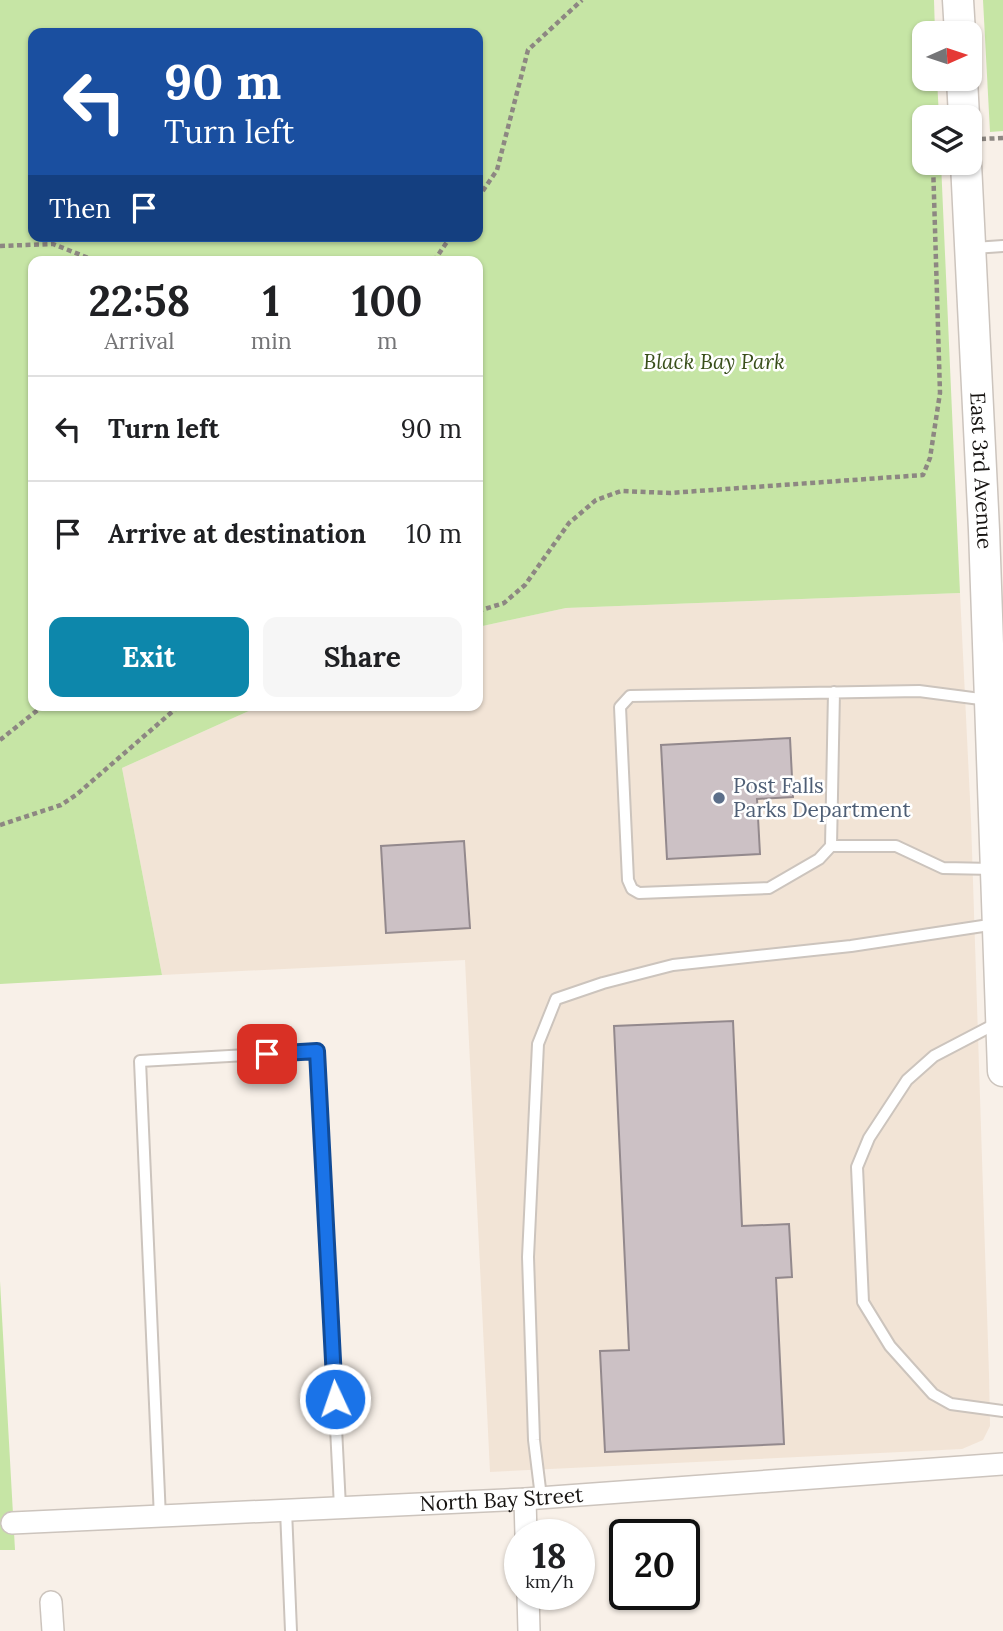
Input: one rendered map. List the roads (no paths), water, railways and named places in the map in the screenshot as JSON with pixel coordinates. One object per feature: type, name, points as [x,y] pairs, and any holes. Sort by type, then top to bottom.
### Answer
[{"type":"street","points":[[958,0],[959,21]]},
{"type":"street","name":"East 3rd Avenue","points":[[967,175],[994,602],[989,700],[997,732],[996,869],[1000,915],[1003,1071]]},
{"type":"street","name":"North Bay Street","points":[[6,1524],[533,1498],[1003,1464]]},
{"type":"street","points":[[529,1519],[533,1498]]},
{"type":"street","points":[[51,1602],[52,1631]]},
{"type":"street","points":[[528,1610],[529,1631]]},
{"type":"lane","points":[[971,248],[1003,246]]},
{"type":"lane","points":[[834,692],[831,846],[819,859],[769,888],[639,893],[632,889],[628,880],[620,707],[630,696],[834,692],[919,691],[989,700]]},
{"type":"lane","points":[[831,846],[896,846],[943,869],[996,869]]},
{"type":"lane","points":[[533,1498],[528,1257],[538,1044],[556,999],[603,983],[673,965],[851,946],[1000,915]]},
{"type":"lane","points":[[1001,1021],[934,1056],[908,1080],[869,1138],[857,1167],[863,1302],[890,1346],[933,1394],[951,1404],[1003,1411]]},
{"type":"lane","points":[[160,1518],[140,1060],[317,1051],[340,1507]]},
{"type":"lane","points":[[286,1510],[291,1631]]},
{"type":"place","name":"Post Falls Parks Department","points":[[719,798]]},
{"type":"park label","name":"Black Bay Park","points":[[714,362]]}]
